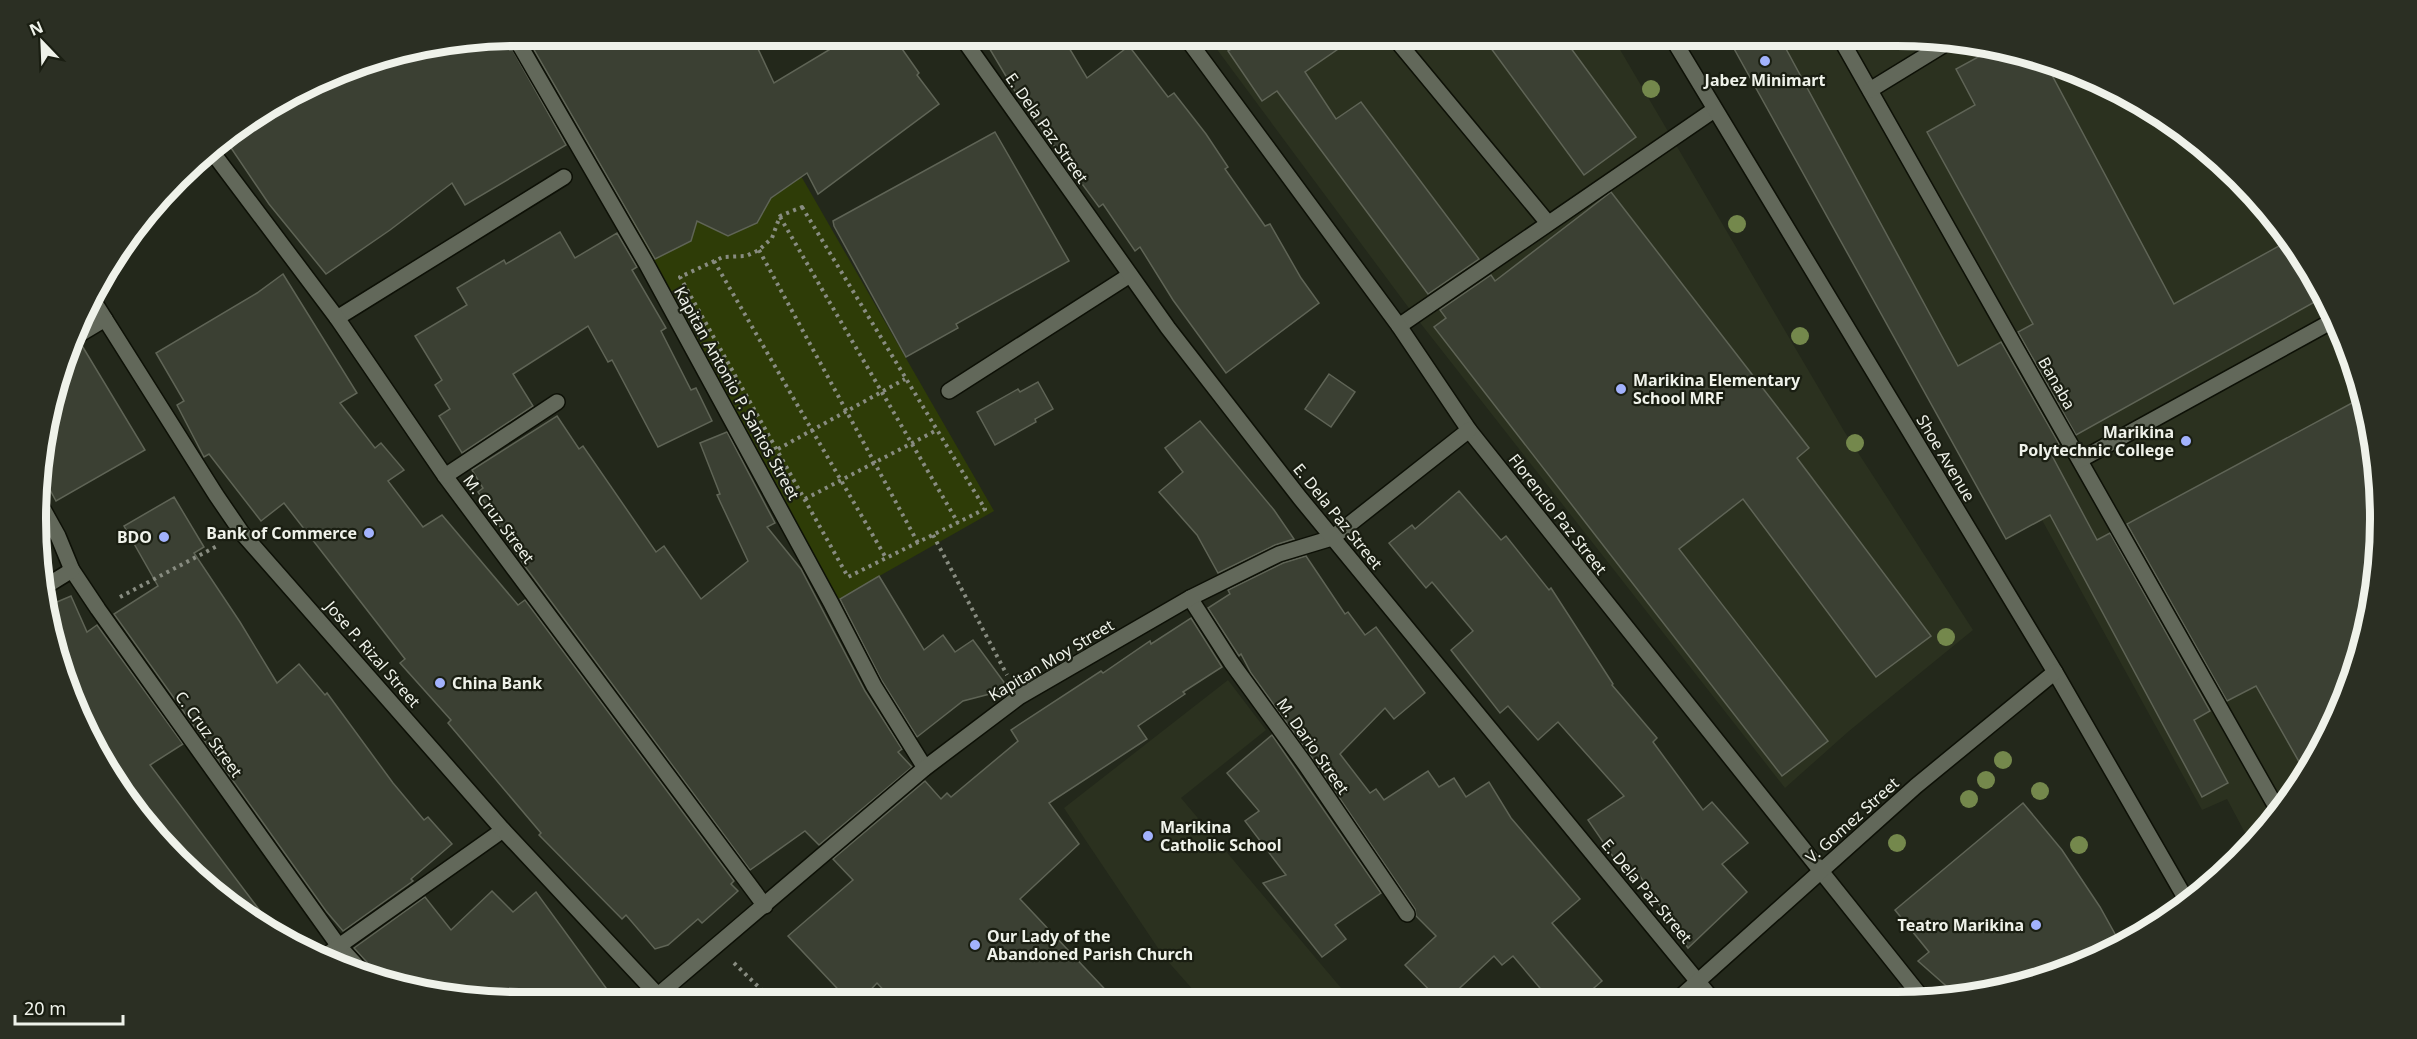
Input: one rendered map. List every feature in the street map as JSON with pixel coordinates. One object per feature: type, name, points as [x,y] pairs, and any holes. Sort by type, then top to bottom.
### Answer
[{"type":"street","name":"Kapitan Antonio P. Santos Street","points":[[520,46],[641,254],[874,686],[925,768]]},
{"type":"street","name":"E. Dela Paz Street","points":[[968,46],[1168,328],[1332,538],[1707,992]]},
{"type":"street","name":"Florencio Paz Street","points":[[1192,46],[1399,326],[1469,430],[1820,873],[1917,991]]},
{"type":"street","points":[[1401,46],[1548,223]]},
{"type":"street","name":"Shoe Avenue","points":[[1677,46],[2055,672],[2184,896]]},
{"type":"street","name":"Banaba","points":[[1845,46],[2275,805]]},
{"type":"street","points":[[1870,90],[1938,49]]},
{"type":"street","points":[[1399,326],[1714,110]]},
{"type":"street","name":"M. Cruz Street","points":[[216,157],[337,318],[445,476],[765,906]]},
{"type":"street","points":[[337,318],[564,177]]},
{"type":"street","points":[[949,391],[1130,275]]},
{"type":"street","name":"Jose P. Rizal Street","points":[[97,306],[242,533],[502,830],[654,992]]},
{"type":"street","points":[[86,330],[105,319]]},
{"type":"street","points":[[2080,460],[2328,324]]},
{"type":"street","points":[[445,476],[556,402]]},
{"type":"street","name":"Kapitan Moy Street","points":[[669,992],[925,768],[1019,697],[1190,598],[1279,554],[1332,538],[1469,430]]},
{"type":"street","name":"C. Cruz Street","points":[[46,515],[72,570],[98,609],[338,945],[353,962]]},
{"type":"street","points":[[51,583],[72,570]]},
{"type":"street","name":"M. Dario Street","points":[[1190,598],[1407,914]]},
{"type":"street","name":"V. Gomez Street","points":[[1686,992],[1916,786],[2055,672]]},
{"type":"street","points":[[329,952],[502,830]]},
{"type":"path","points":[[802,207],[985,509],[848,577],[680,277],[723,257],[746,256],[759,250],[772,238],[780,216],[802,207]]},
{"type":"path","points":[[780,216],[958,523]]},
{"type":"path","points":[[759,250],[918,543]]},
{"type":"path","points":[[714,261],[886,558]]},
{"type":"path","points":[[777,449],[905,379]]},
{"type":"path","points":[[805,499],[937,430]]},
{"type":"path","points":[[98,609],[242,533]]},
{"type":"path","points":[[933,535],[1019,697]]},
{"type":"path","points":[[726,955],[764,992]]},
{"type":"shaded area","points":[[1214,46],[1618,46],[1844,431],[1973,630],[1849,731],[1785,788],[1414,315]]},
{"type":"shaded area","name":"Marikina Polytechnic College","points":[[1733,46],[1898,46],[1959,51],[2020,63],[2050,72],[2107,95],[2160,126],[2185,144],[2232,185],[2273,232],[2291,257],[2322,310],[2345,367],[2361,427],[2369,489],[2370,520],[2366,581],[2354,642],[2345,672],[2322,729],[2291,782],[2247,837],[2227,799],[2202,810],[2042,520],[2006,539]]},
{"type":"shaded area","name":"Marikina Catholic School","points":[[1228,680],[1266,730],[1181,798],[1344,992],[1195,992],[1164,957],[1064,808]]},
{"type":"green space","points":[[767,117],[994,511],[837,600],[623,204]]},
{"type":"building","points":[[532,46],[757,46],[774,83],[835,46],[900,46],[919,73],[917,75],[939,104],[818,194],[807,173],[771,198],[757,223],[728,236],[697,221],[691,241],[655,259]]},
{"type":"building","points":[[988,46],[1068,46],[1087,78],[1129,46],[1168,97],[1174,93],[1206,134],[1228,167],[1225,169],[1265,226],[1270,224],[1301,278],[1319,303],[1226,373],[1173,300],[1140,247],[1135,251],[1103,204],[1099,207],[1019,98]]},
{"type":"building","points":[[1236,46],[1343,46],[1305,72],[1336,119],[1361,102],[1479,259],[1428,294],[1277,91],[1262,101],[1228,51]]},
{"type":"building","points":[[1489,46],[1569,46],[1636,137],[1584,175]]},
{"type":"building","points":[[1733,46],[1784,46],[1958,366],[2001,342],[2059,444],[2049,450],[2097,540],[2110,533],[2210,711],[2194,720],[2228,783],[2202,797],[2050,515],[2006,539]]},
{"type":"building","points":[[511,47],[566,145],[465,205],[452,183],[390,230],[326,274],[269,204],[230,146],[257,126],[310,95],[367,72],[427,56]]},
{"type":"building","points":[[1982,55],[2020,63],[2032,67],[2034,70],[2038,68],[2050,72],[2174,304],[2282,244],[2317,301],[2076,435],[2018,332],[2033,324],[1927,132],[1975,105],[1956,69]]},
{"type":"building","points":[[995,132],[1069,261],[956,324],[958,328],[906,357],[833,221]]},
{"type":"building","points":[[1611,192],[1809,448],[1797,458],[1931,636],[1876,677],[1743,499],[1679,549],[1828,741],[1782,776],[1434,327],[1446,318],[1440,310],[1491,275],[1495,281]]},
{"type":"building","points":[[560,232],[575,258],[617,233],[637,267],[632,270],[666,328],[661,331],[691,390],[696,388],[712,421],[658,447],[612,360],[608,362],[588,326],[513,374],[533,406],[462,453],[439,416],[450,409],[435,385],[442,380],[415,336],[467,305],[457,288],[504,260],[506,264]]},
{"type":"building","points":[[283,274],[357,393],[340,403],[375,448],[381,443],[404,470],[388,481],[423,527],[442,515],[518,605],[525,600],[734,881],[731,884],[738,891],[702,923],[698,919],[668,945],[655,949],[626,915],[622,919],[539,835],[541,833],[448,723],[451,720],[400,663],[405,659],[284,503],[261,521],[209,454],[204,457],[177,405],[184,401],[156,353],[257,293]]},
{"type":"building","points":[[81,344],[145,450],[56,501],[48,487],[51,458],[63,397]]},
{"type":"building","points":[[1329,374],[1355,392],[1331,427],[1305,409]]},
{"type":"building","points":[[1038,382],[1053,409],[1035,419],[1036,422],[995,445],[977,412],[1018,389],[1020,392]]},
{"type":"building","points":[[2355,401],[2366,458],[2369,489],[2370,520],[2366,581],[2361,612],[2345,672],[2322,729],[2301,765],[2256,686],[2227,701],[2127,524]]},
{"type":"building","points":[[557,416],[579,449],[583,446],[656,552],[664,546],[701,599],[748,561],[717,495],[720,494],[700,443],[727,432],[775,523],[767,527],[801,569],[865,691],[902,749],[898,752],[912,767],[819,845],[805,831],[750,870],[524,565],[478,492],[483,488],[472,470]]},
{"type":"building","points":[[1200,421],[1274,510],[1294,539],[1275,545],[1218,573],[1197,535],[1159,492],[1183,472],[1165,448]]},
{"type":"building","points":[[1459,491],[1501,540],[1506,536],[1549,590],[1551,588],[1612,685],[1657,738],[1653,742],[1703,810],[1712,802],[1748,843],[1722,864],[1747,892],[1688,948],[1640,876],[1631,883],[1588,820],[1624,796],[1558,722],[1538,740],[1508,706],[1500,713],[1451,650],[1473,631],[1432,582],[1426,588],[1389,543],[1412,525],[1415,529]]},
{"type":"building","points":[[174,497],[204,547],[194,553],[277,683],[299,664],[325,695],[327,693],[393,783],[424,820],[428,817],[452,844],[411,879],[413,881],[343,931],[326,911],[114,614],[158,586],[124,526]]},
{"type":"building","points":[[1306,556],[1345,614],[1348,612],[1365,635],[1376,627],[1425,693],[1394,719],[1385,708],[1340,754],[1370,793],[1376,789],[1384,800],[1428,771],[1439,787],[1454,778],[1466,797],[1489,782],[1511,818],[1580,899],[1552,923],[1602,981],[1589,992],[1543,992],[1513,956],[1502,965],[1494,956],[1456,992],[1431,992],[1405,965],[1436,936],[1416,916],[1415,909],[1208,608],[1230,594],[1228,590],[1283,563]]},
{"type":"building","points":[[879,576],[924,650],[943,635],[955,652],[973,640],[1009,689],[963,701],[917,737],[882,681],[840,599]]},
{"type":"building","points":[[71,596],[87,632],[97,625],[183,744],[150,765],[266,918],[232,895],[185,854],[144,807],[126,782],[95,729],[83,701],[63,642],[55,603]]},
{"type":"building","points":[[1191,618],[1222,667],[1183,692],[1185,694],[1138,726],[1147,739],[1049,803],[1079,844],[1020,899],[1108,992],[886,992],[877,983],[868,992],[841,992],[788,936],[853,880],[833,859],[925,781],[941,799],[947,793],[951,797],[1018,741],[1011,730],[1101,671],[1103,673],[1150,641],[1151,644]]},
{"type":"building","points":[[1272,735],[1381,893],[1335,925],[1346,939],[1322,957],[1263,883],[1286,875],[1245,821],[1259,811],[1227,773]]},
{"type":"building","name":"Teatro Marikina","points":[[2023,803],[2062,850],[2100,907],[2117,938],[2050,967],[1990,983],[1950,989],[1918,961],[1929,952],[1895,910]]},
{"type":"building","points":[[492,891],[513,912],[536,892],[609,992],[489,991],[427,983],[373,969],[354,948],[425,897],[451,930]]},
{"type":"place","name":"Jabez Minimart","points":[[1765,61]]},
{"type":"place","name":"Marikina Elementary School MRF","points":[[1621,389]]},
{"type":"place","name":"Marikina Polytechnic College","points":[[2186,441]]},
{"type":"place","name":"Bank of Commerce","points":[[369,533]]},
{"type":"place","name":"BDO","points":[[164,537]]},
{"type":"place","name":"China Bank","points":[[440,683]]},
{"type":"place","name":"Marikina Catholic School","points":[[1148,836]]},
{"type":"place","name":"Teatro Marikina","points":[[2036,925]]},
{"type":"place","name":"Our Lady of the Abandoned Parish Church","points":[[975,945]]}]
